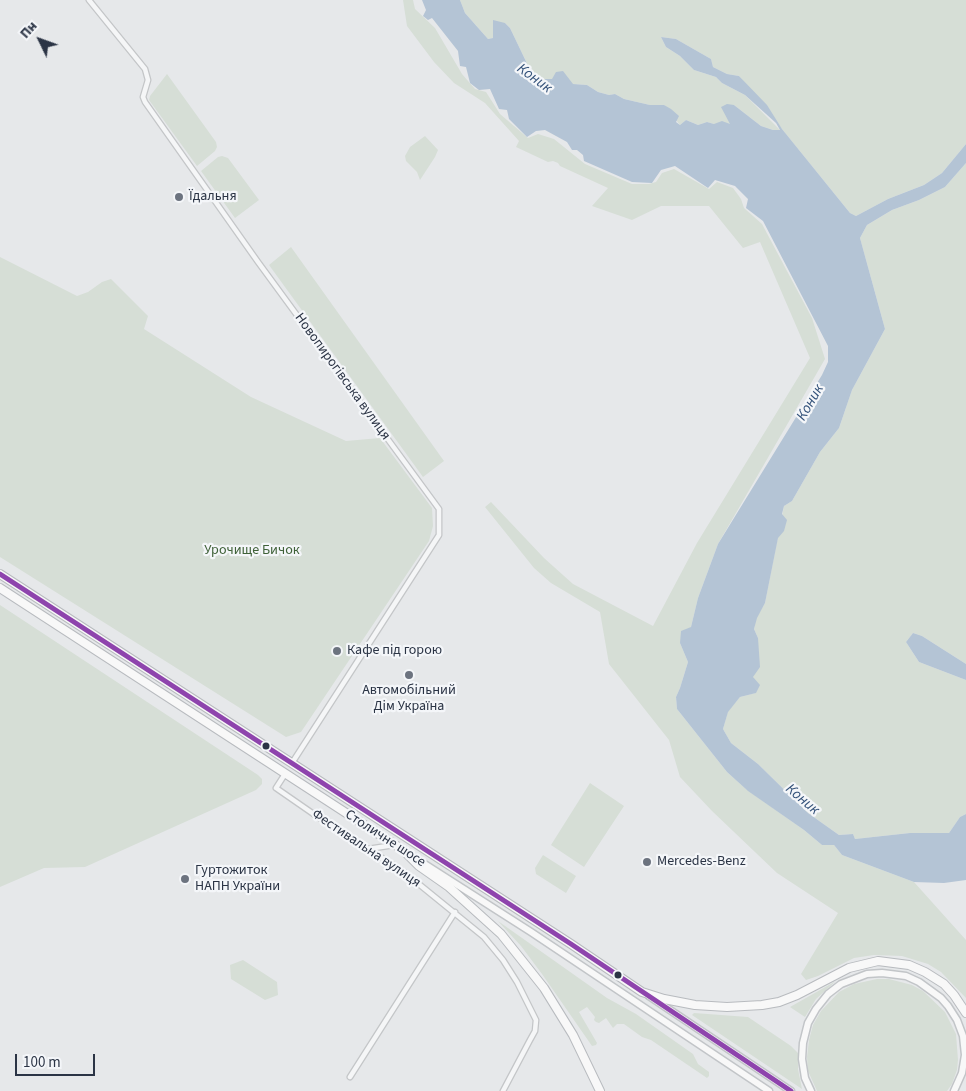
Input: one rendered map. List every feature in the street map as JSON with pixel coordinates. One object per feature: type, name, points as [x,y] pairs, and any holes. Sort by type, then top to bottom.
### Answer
[{"type":"highway","name":"Столичне шосе","points":[[0,574],[572,944],[642,992]]},
{"type":"highway","name":"Столичне шосе","points":[[0,588],[403,850]]},
{"type":"highway","points":[[403,850],[419,866],[449,887],[473,908],[524,961],[544,988],[573,1034],[600,1091]]},
{"type":"highway","points":[[642,992],[664,999],[695,1005],[728,1007],[762,1005],[779,1002],[797,995],[848,968],[878,961],[893,962],[917,969],[937,979],[954,995],[966,1013]]},
{"type":"main road","name":"Столичне шосе","points":[[403,850],[531,932],[769,1091]]},
{"type":"main road","points":[[811,1091],[805,1078],[802,1059],[803,1043],[808,1023],[816,1009],[828,994],[841,984],[867,974],[882,973],[906,976],[919,982],[941,998],[957,1020],[963,1036],[966,1055],[962,1073],[954,1091]]},
{"type":"main road","name":"Столичне шосе","points":[[642,992],[792,1091]]},
{"type":"street","name":"Новопирогівська вулиця","points":[[89,0],[145,69],[148,80],[143,97],[145,102],[258,262],[439,509],[440,535],[292,763]]},
{"type":"street","name":"Фестивальна вулиця","points":[[285,774],[276,788],[404,872],[455,912],[494,948],[517,982],[536,1020],[535,1030],[503,1091]]},
{"type":"street","points":[[368,849],[394,845]]},
{"type":"street","points":[[350,1077],[455,912]]},
{"type":"green space","points":[[403,0],[413,0],[415,9],[435,28],[462,74],[475,89],[486,92],[500,114],[528,138],[538,134],[554,139],[585,164],[632,184],[656,182],[662,173],[674,169],[709,189],[717,182],[733,188],[741,199],[744,208],[762,224],[812,318],[825,359],[718,544],[698,598],[691,627],[680,643],[688,662],[676,697],[677,709],[727,772],[746,789],[822,845],[834,845],[842,855],[914,882],[966,940],[966,998],[941,972],[928,964],[902,956],[874,955],[854,958],[806,980],[801,974],[838,913],[777,873],[712,811],[680,777],[669,740],[609,664],[600,612],[551,583],[534,568],[485,507],[491,502],[544,558],[573,584],[653,626],[697,543],[810,358],[760,242],[743,248],[709,206],[661,206],[632,220],[592,206],[608,188],[560,166],[558,163],[548,162],[516,147],[519,141],[485,103],[454,83],[434,62],[407,26]]},
{"type":"green space","points":[[460,0],[966,0],[966,144],[942,173],[924,185],[888,199],[856,216],[850,213],[739,76],[727,74],[713,67],[711,59],[676,39],[661,37],[666,47],[680,56],[694,70],[716,77],[722,83],[745,95],[780,130],[761,126],[734,105],[731,124],[707,122],[698,125],[686,120],[680,125],[664,105],[650,105],[624,99],[615,94],[609,95],[598,92],[587,85],[541,79],[533,76],[510,28],[505,23],[493,38],[488,39],[465,13]]},
{"type":"green space","points":[[167,74],[216,142],[217,147],[215,151],[197,166],[149,100]]},
{"type":"green space","points":[[425,136],[438,150],[420,180],[417,172],[406,161],[405,156],[410,147]]},
{"type":"green space","points":[[218,157],[228,158],[259,200],[235,218],[201,171]]},
{"type":"green space","points":[[966,163],[966,664],[922,636],[913,633],[906,642],[919,662],[966,680],[966,814],[960,817],[949,833],[910,833],[855,839],[853,834],[839,835],[808,813],[758,764],[731,743],[723,729],[728,711],[740,697],[755,693],[753,677],[758,638],[754,629],[756,618],[765,603],[784,506],[792,501],[820,452],[839,428],[852,390],[885,329],[860,238],[867,225],[892,210],[919,200],[945,187]]},
{"type":"green space","points":[[291,247],[444,461],[423,477],[269,265]]},
{"type":"green space","name":"Урочище Бичок","points":[[0,257],[77,296],[111,279],[148,316],[144,329],[251,397],[346,441],[380,438],[432,508],[433,526],[429,541],[301,732],[286,737],[0,557]]},
{"type":"green space","points":[[0,605],[258,775],[262,779],[262,784],[256,790],[85,867],[44,868],[0,887]]},
{"type":"green space","points":[[590,783],[624,806],[584,867],[551,845]]},
{"type":"green space","points":[[543,855],[576,876],[566,893],[536,874],[535,868]]},
{"type":"green space","points":[[498,921],[607,998],[636,1014],[693,1054],[698,1064],[709,1072],[709,1076],[707,1078],[624,1024],[617,1024],[613,1028],[606,1018],[599,1023],[596,1022],[594,1020],[595,1017],[587,1007],[579,1012],[597,1043],[592,1046],[521,946]]},
{"type":"green space","points":[[243,960],[277,982],[278,995],[265,1000],[231,979],[230,965]]},
{"type":"green space","points":[[877,979],[889,979],[912,985],[923,991],[945,1012],[956,1034],[958,1060],[957,1070],[952,1084],[947,1091],[817,1091],[808,1071],[807,1057],[813,1025],[821,1011],[839,992],[854,984]]},
{"type":"green space","points":[[836,981],[816,999],[805,1017],[790,1007]]},
{"type":"green space","points":[[694,1013],[748,1017],[791,1046],[798,1053],[798,1069],[802,1089],[692,1015]]},
{"type":"water","name":"Коник","points":[[422,0],[460,0],[465,13],[488,39],[493,38],[493,20],[505,23],[510,28],[533,76],[541,79],[552,79],[556,72],[563,71],[573,84],[587,85],[598,92],[609,95],[615,94],[624,99],[650,105],[664,105],[679,116],[676,122],[680,125],[686,120],[698,125],[707,122],[714,124],[722,121],[730,124],[721,107],[727,104],[734,105],[761,126],[780,130],[776,123],[745,95],[722,83],[716,77],[694,70],[680,56],[666,47],[661,37],[676,39],[711,59],[713,67],[727,74],[739,76],[767,105],[782,129],[850,213],[856,216],[888,199],[924,185],[942,173],[966,144],[966,163],[945,187],[919,200],[892,210],[867,225],[860,238],[885,329],[852,390],[839,428],[820,452],[792,501],[784,506],[782,514],[787,520],[784,531],[778,538],[765,603],[757,618],[754,629],[758,638],[760,667],[753,677],[760,685],[756,693],[740,697],[728,712],[723,729],[731,743],[758,764],[808,813],[839,835],[853,834],[855,839],[910,833],[949,833],[960,817],[966,814],[966,880],[944,883],[914,882],[842,855],[834,845],[822,845],[804,830],[748,791],[727,772],[677,709],[676,697],[688,662],[680,643],[681,631],[691,627],[698,598],[718,544],[822,375],[828,362],[828,346],[763,221],[746,208],[748,199],[735,186],[715,180],[708,188],[675,166],[661,170],[652,183],[632,182],[584,161],[583,155],[577,150],[572,150],[567,142],[545,130],[536,131],[527,137],[509,119],[507,110],[499,109],[490,89],[479,90],[470,83],[466,67],[460,66],[458,51],[432,18],[428,20],[423,16],[426,10]]},
{"type":"water","points":[[913,633],[922,636],[966,664],[966,680],[919,662],[906,642]]},
{"type":"transit line","points":[[0,574],[571,944],[791,1091]]},
{"type":"place","name":"Їдальня","points":[[179,197]]},
{"type":"place","name":"Кафе під горою","points":[[337,651]]},
{"type":"place","name":"Автомобільний Дім Україна","points":[[409,675]]},
{"type":"place","name":"Mercedes-Benz","points":[[647,862]]},
{"type":"place","name":"Гуртожиток НАПН України","points":[[185,879]]}]
